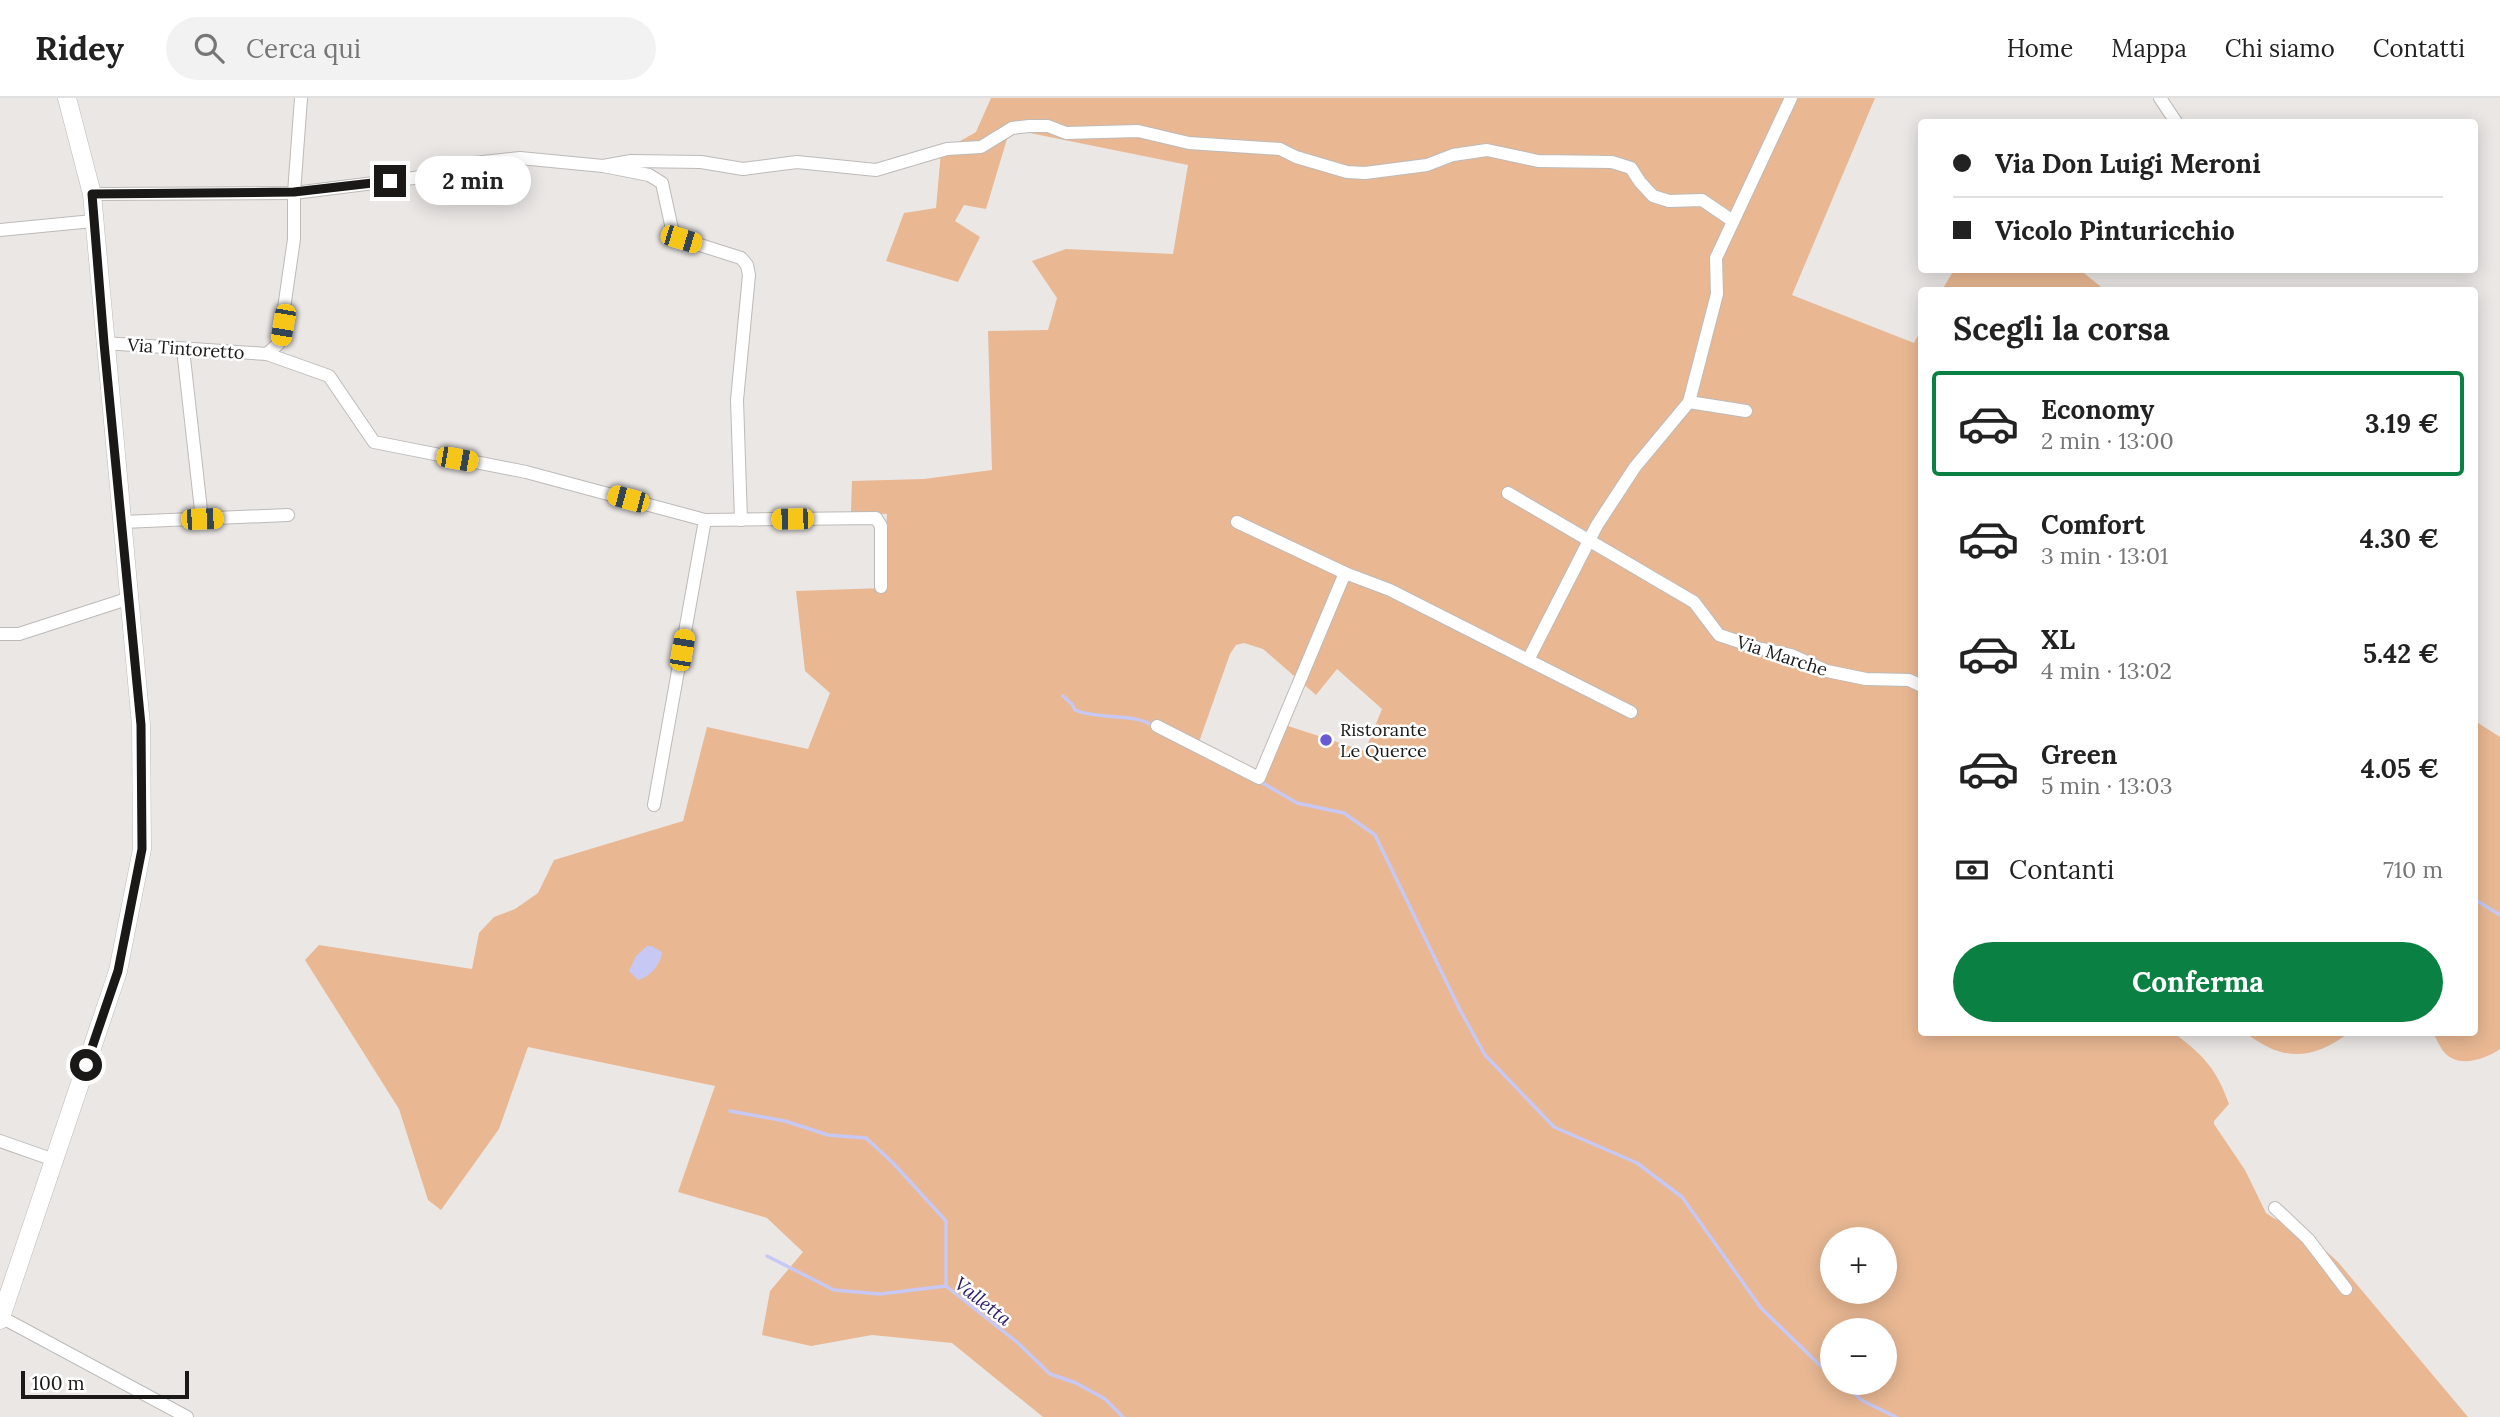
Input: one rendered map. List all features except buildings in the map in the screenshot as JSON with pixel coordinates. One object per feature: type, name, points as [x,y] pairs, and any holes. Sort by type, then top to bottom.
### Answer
[{"type":"street","points":[[67,98],[92,194],[141,725],[142,849],[118,971],[1,1319],[187,1417]]},
{"type":"street","name":"Via Tintoretto","points":[[104,343],[267,354],[279,343],[294,239],[294,192],[301,98]]},
{"type":"street","points":[[1528,660],[1597,525],[1635,467],[1689,402],[1717,295],[1716,258],[1791,98]]},
{"type":"street","points":[[2160,98],[2174,119]]},
{"type":"street","points":[[603,166],[631,161],[701,162],[743,169],[797,163],[876,170],[947,149],[981,147],[1012,128],[1048,126],[1066,132],[1138,131],[1189,143],[1280,149],[1296,157],[1334,168],[1365,173],[1427,164],[1453,155],[1487,150],[1538,161],[1612,162],[1631,168],[1653,196],[1669,201],[1702,201],[1733,221]]},
{"type":"street","points":[[92,194],[294,192],[414,178],[474,163],[520,158],[603,166],[649,175],[662,183],[672,229],[681,239],[741,258],[747,265],[749,275],[737,400],[741,520]]},
{"type":"street","points":[[0,230],[93,221]]},
{"type":"street","points":[[183,348],[202,519]]},
{"type":"street","points":[[267,354],[329,376],[374,442],[526,471],[705,520],[876,518],[881,526],[881,587]]},
{"type":"street","points":[[1689,402],[1746,411]]},
{"type":"street","name":"Via Marche","points":[[1508,493],[1694,602],[1719,635],[1791,655],[1826,671],[1866,680],[1909,680],[1918,684]]},
{"type":"street","points":[[123,522],[288,515]]},
{"type":"street","points":[[654,806],[705,520]]},
{"type":"street","points":[[1237,522],[1345,573],[1390,590],[1631,712]]},
{"type":"street","points":[[1157,726],[1259,778],[1345,573]]},
{"type":"street","points":[[0,634],[19,634],[130,598]]},
{"type":"street","points":[[0,1142],[54,1160]]},
{"type":"street","points":[[2275,1208],[2308,1239],[2346,1289]]},
{"type":"shaded area","points":[[991,98],[1875,98],[1792,295],[1914,343],[1918,336],[1918,1036],[2178,1036],[2201,1056],[2219,1081],[2229,1104],[2214,1124],[2245,1170],[2266,1213],[2275,1219],[2296,1224],[2338,1262],[2468,1417],[1043,1417],[952,1343],[872,1335],[811,1346],[762,1335],[770,1291],[803,1252],[767,1218],[678,1192],[715,1086],[528,1047],[499,1129],[441,1210],[428,1200],[399,1109],[305,960],[319,945],[472,969],[479,933],[494,917],[515,909],[538,893],[554,860],[683,821],[707,727],[808,749],[830,693],[805,671],[796,591],[883,588],[887,514],[851,512],[852,481],[924,479],[992,470],[988,331],[1048,330],[1057,298],[1032,261],[1066,249],[1173,254],[1188,165],[1010,129],[986,209],[964,205],[955,221],[980,237],[958,282],[886,261],[904,213],[936,208],[941,152],[976,132]],"holes":[[[1244,643],[1263,649],[1316,695],[1337,669],[1382,709],[1365,751],[1288,726],[1256,774],[1199,742],[1230,654],[1236,645]]]},
{"type":"shaded area","points":[[1952,273],[2084,273],[2101,287],[1944,287]]},
{"type":"shaded area","points":[[2478,723],[2500,737],[2500,1049],[2480,1059],[2457,1060],[2442,1050],[2435,1037],[2478,1036]]},
{"type":"shaded area","points":[[2251,1036],[2344,1036],[2310,1053],[2298,1054],[2272,1049]]},
{"type":"water","points":[[647,946],[662,952],[661,957],[651,973],[638,980],[629,971],[636,956]]},
{"type":"waterway","points":[[1063,696],[1075,710],[1139,720],[1154,727]]},
{"type":"waterway","points":[[1261,782],[1297,803],[1344,813],[1375,835],[1460,1010],[1485,1055],[1554,1127],[1637,1163],[1682,1197],[1761,1308],[1820,1365]]},
{"type":"waterway","points":[[2478,901],[2500,915]]},
{"type":"waterway","points":[[730,1111],[785,1121],[828,1135],[866,1138],[946,1221],[946,1286]]},
{"type":"waterway","name":"Valletta","points":[[767,1256],[834,1290],[880,1294],[946,1286],[1018,1343],[1050,1374],[1076,1383],[1105,1399],[1123,1417]]},
{"type":"waterway","points":[[1856,1395],[1896,1417]]},
{"type":"place","name":"Ristorante Le Querce","points":[[1326,740]]},
{"type":"route","points":[[86,1065],[118,971],[142,849],[141,725],[92,194],[294,192],[390,181]]}]
